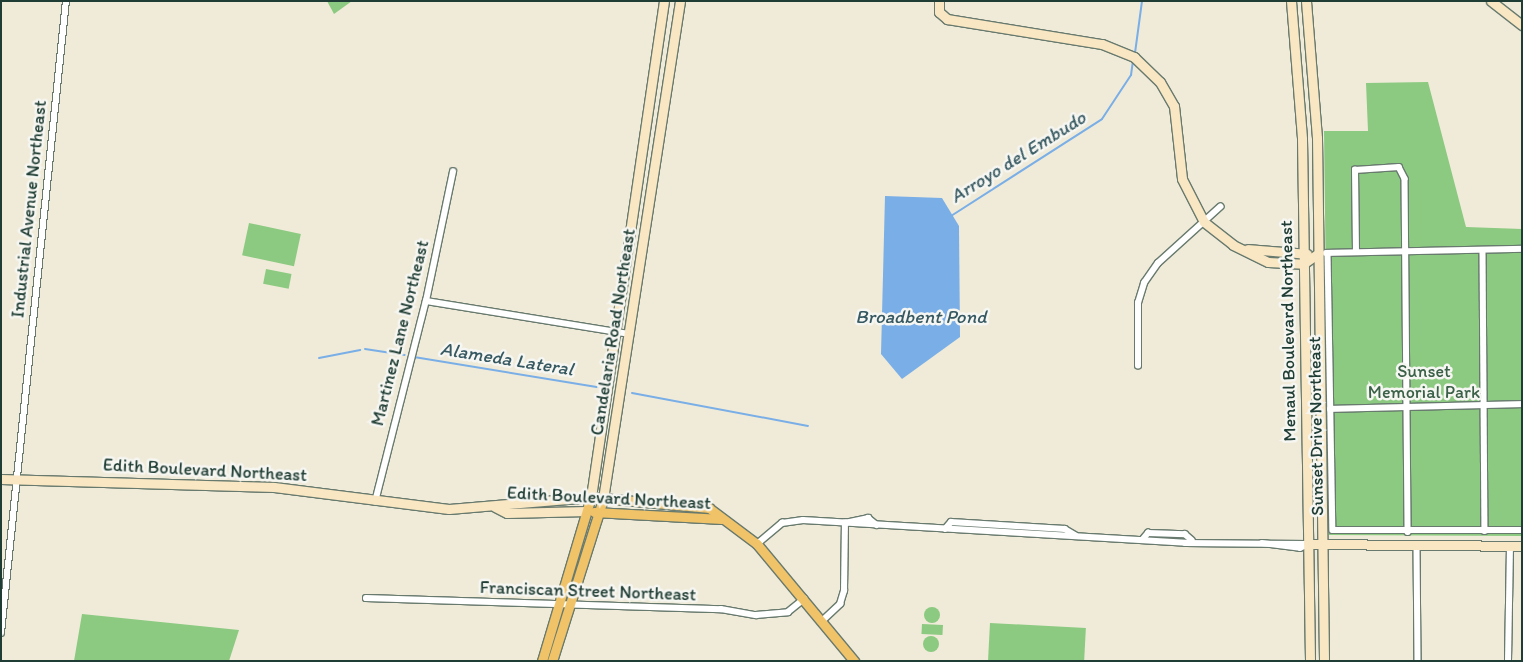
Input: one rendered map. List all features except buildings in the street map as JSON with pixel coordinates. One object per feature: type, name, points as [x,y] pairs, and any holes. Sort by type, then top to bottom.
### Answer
[{"type":"main road","name":"Candelaria Road Northeast","points":[[542,661],[591,497],[664,1]]},
{"type":"main road","name":"Candelaria Road Northeast","points":[[552,661],[603,499],[680,1]]},
{"type":"main road","points":[[939,1],[939,12],[946,19],[1102,44],[1143,64],[1174,106],[1182,179],[1204,222],[1243,249],[1268,262],[1303,259],[1324,253]]},
{"type":"main road","name":"Menaul Boulevard Northeast","points":[[1291,1],[1302,139],[1310,661]]},
{"type":"main road","name":"Menaul Boulevard Northeast","points":[[1306,1],[1324,253],[1322,544],[1324,661]]},
{"type":"main road","points":[[1491,1],[1522,24]]},
{"type":"main road","name":"Edith Boulevard Northeast","points":[[1,479],[274,487],[375,502],[433,508],[495,507],[507,512],[587,511],[722,519]]},
{"type":"main road","name":"Edith Boulevard Northeast","points":[[495,507],[506,501],[591,497],[684,502],[709,508],[757,544],[854,661]]},
{"type":"main road","points":[[1308,544],[1522,546]]},
{"type":"street","name":"Industrial Avenue Northeast","points":[[1,633],[66,1]]},
{"type":"street","points":[[1356,252],[1355,170],[1399,167],[1403,171],[1408,532]]},
{"type":"street","name":"Martinez Lane Northeast","points":[[375,502],[426,301],[453,172]]},
{"type":"street","points":[[1138,366],[1138,303],[1149,274],[1220,207]]},
{"type":"street","points":[[1324,253],[1522,249]]},
{"type":"street","points":[[1483,251],[1485,531]]},
{"type":"street","name":"Sunset Drive Northeast","points":[[1324,253],[1333,530],[1408,532],[1522,530]]},
{"type":"street","points":[[426,301],[630,334]]},
{"type":"street","points":[[1330,409],[1522,404]]},
{"type":"street","points":[[757,544],[790,520],[845,522],[868,518],[877,525],[945,529],[951,522],[1065,529],[1076,536],[1143,539],[1148,533],[1185,534],[1192,540],[1308,544]]},
{"type":"street","points":[[822,621],[840,604],[844,591],[845,522]]},
{"type":"street","points":[[1417,546],[1418,661]]},
{"type":"street","points":[[1508,661],[1510,546]]},
{"type":"street","name":"Franciscan Street Northeast","points":[[366,598],[776,614],[804,599]]},
{"type":"green space","points":[[327,1],[352,1],[334,14]]},
{"type":"green space","name":"Sunset Memorial Park","points":[[1428,82],[1466,227],[1522,229],[1522,536],[1329,535],[1324,131],[1368,131],[1366,83]]},
{"type":"green space","points":[[249,223],[301,234],[294,266],[242,255]]},
{"type":"green space","points":[[266,269],[292,274],[289,289],[263,284]]},
{"type":"green space","points":[[929,607],[935,607],[940,612],[938,621],[929,623],[924,618],[924,612]]},
{"type":"green space","points":[[82,614],[239,630],[229,661],[74,661]]},
{"type":"green space","points":[[990,623],[1086,628],[1084,661],[988,661]]},
{"type":"green space","points":[[922,624],[943,625],[942,635],[921,634]]},
{"type":"green space","points":[[928,636],[934,636],[939,641],[937,650],[928,652],[923,647],[923,641]]},
{"type":"water","name":"Broadbent Pond","points":[[885,196],[942,198],[959,226],[960,337],[902,379],[881,354]]},
{"type":"waterway","name":"Arroyo del Embudo","points":[[1135,53],[1142,1]]},
{"type":"waterway","name":"Arroyo del Embudo","points":[[951,216],[1102,119],[1131,75],[1133,60]]},
{"type":"waterway","points":[[365,349],[405,355]]},
{"type":"waterway","points":[[319,358],[360,350]]},
{"type":"waterway","name":"Alameda Lateral","points":[[414,357],[597,387]]},
{"type":"waterway","points":[[632,393],[808,426]]}]
